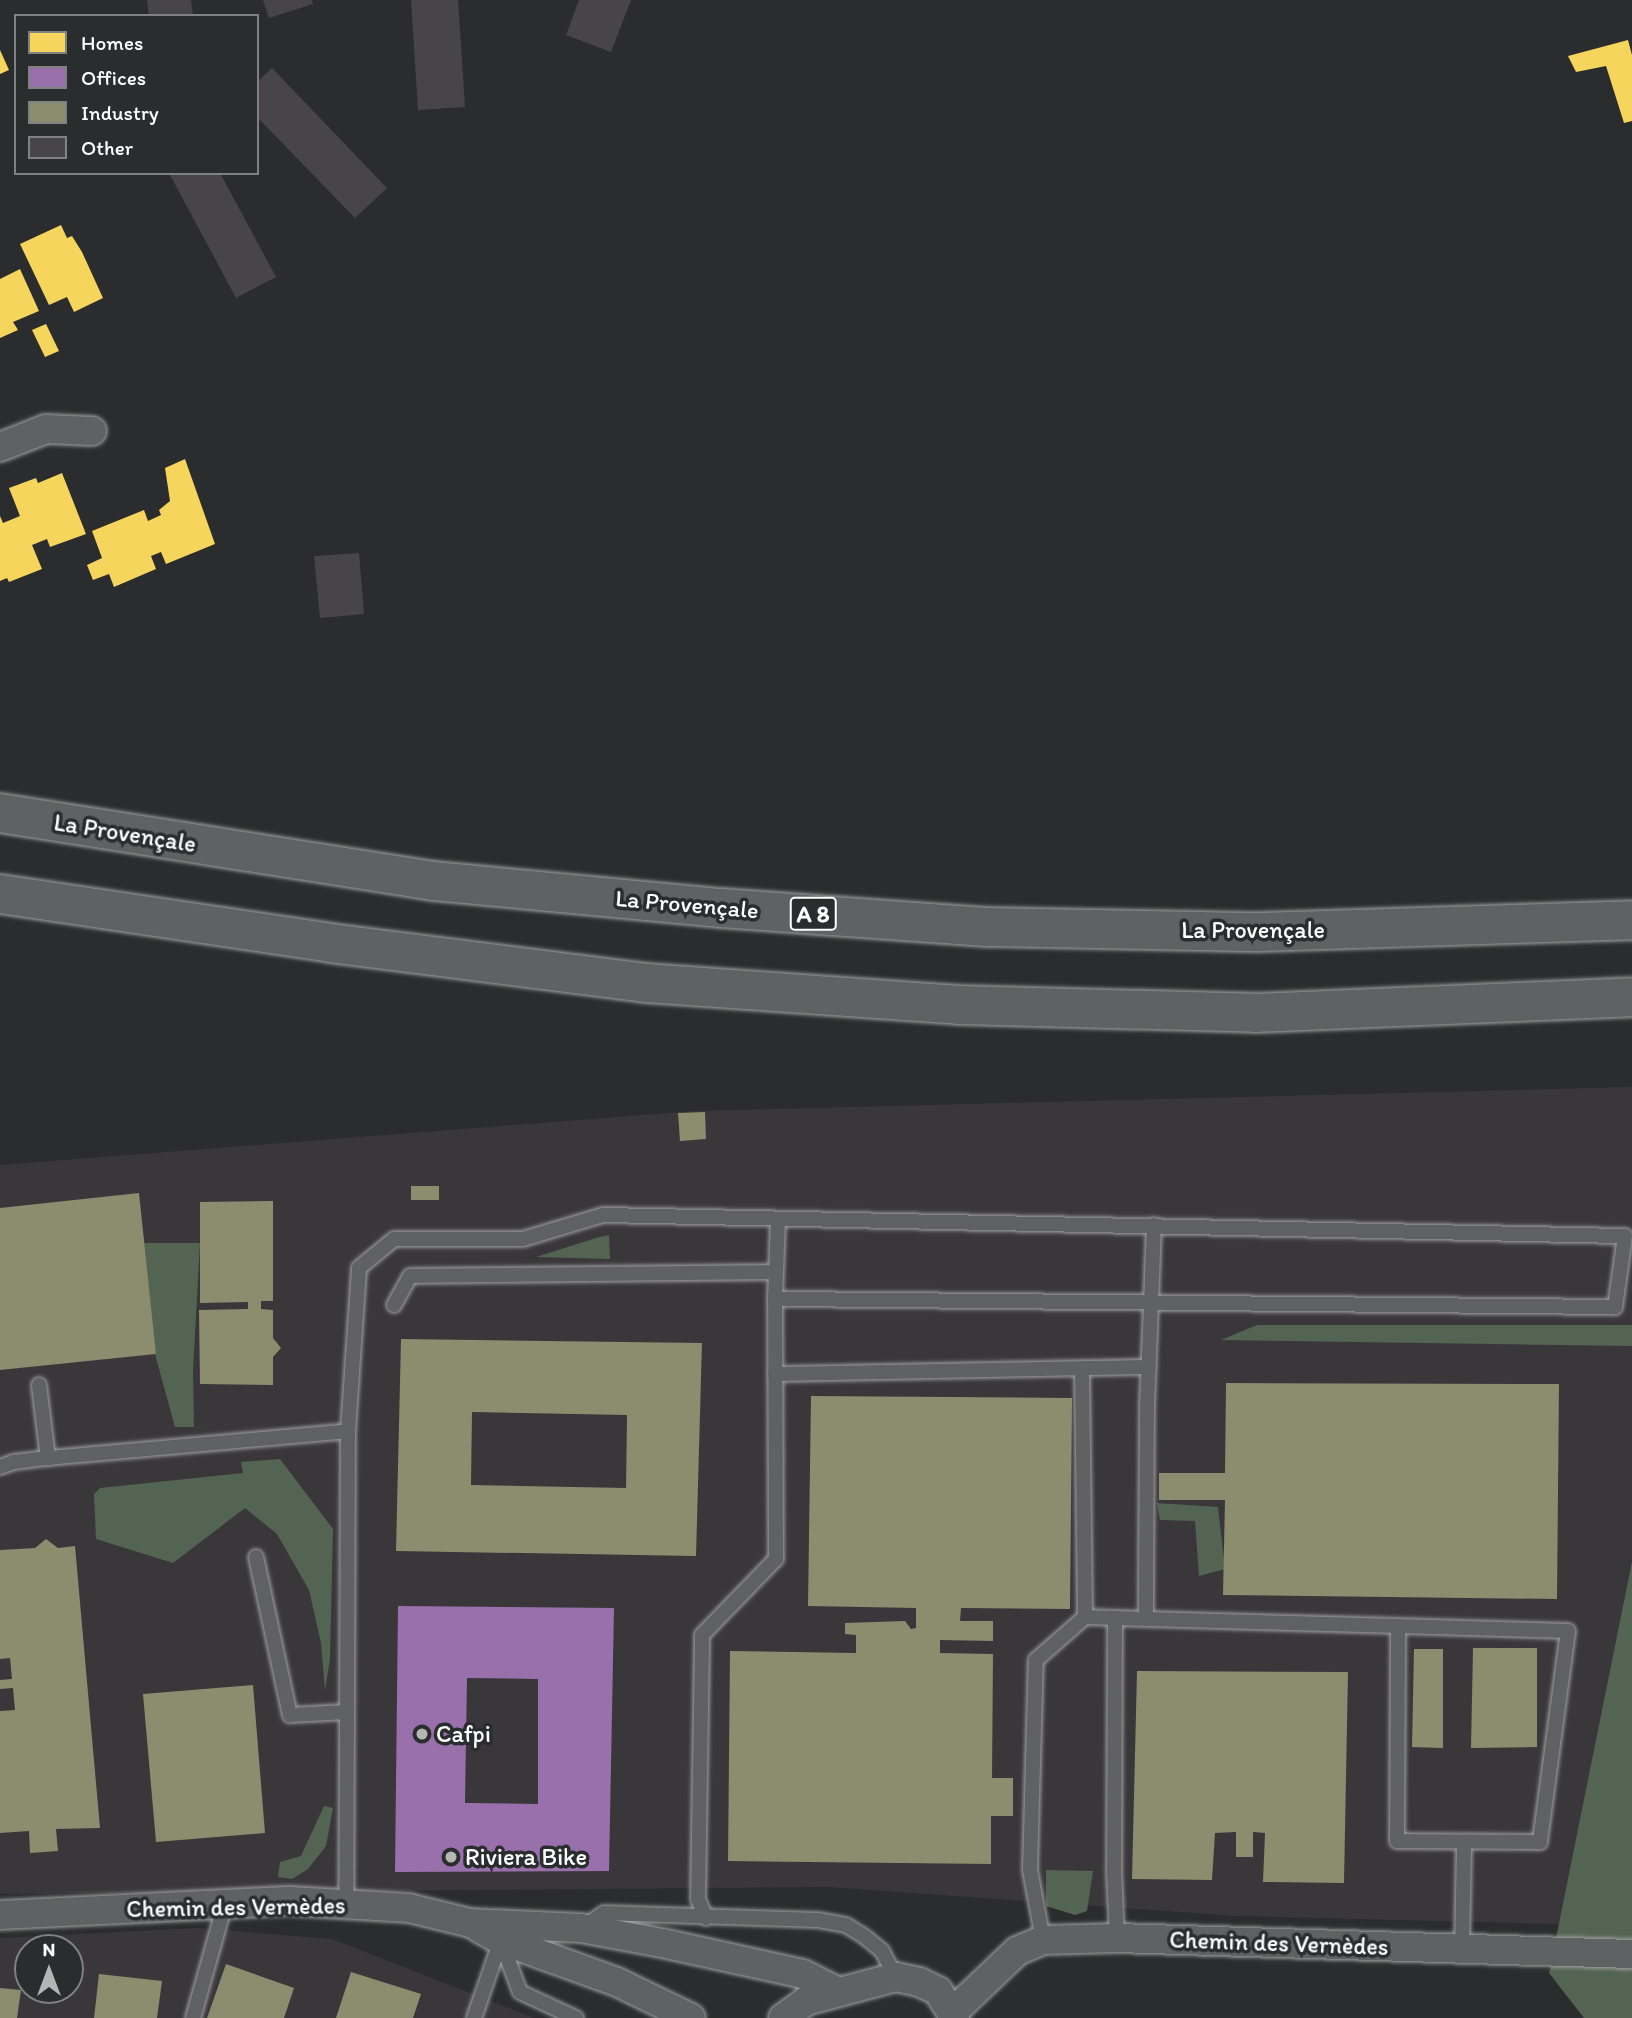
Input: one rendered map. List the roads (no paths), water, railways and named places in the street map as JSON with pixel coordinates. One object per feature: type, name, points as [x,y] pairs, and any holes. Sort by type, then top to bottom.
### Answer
[{"type":"highway","name":"La Provençale","points":[[0,813],[434,881],[721,908],[989,927],[1260,932],[1632,920]]},
{"type":"highway","points":[[0,894],[330,943],[646,983],[959,1005],[1255,1013],[1632,997]]},
{"type":"street","points":[[0,447],[46,429],[92,431]]},
{"type":"street","name":"Chemin des Vernèdes","points":[[0,1915],[291,1901],[409,1908],[470,1923],[581,1928],[803,1974],[839,1992]]},
{"type":"street","name":"Chemin des Vernèdes","points":[[470,1923],[501,1940],[617,1982],[691,2018]]},
{"type":"street","name":"Chemin des Vernèdes","points":[[954,2015],[1017,1951],[1043,1940],[1117,1938],[1632,1954]]},
{"type":"street","points":[[783,2018],[806,2001],[896,1977],[919,1982],[939,1991],[954,2015]]},
{"type":"lane","points":[[346,1904],[348,1432],[359,1268],[394,1238],[523,1239],[603,1215],[778,1221],[1154,1225],[1625,1236],[1615,1307],[775,1299]]},
{"type":"lane","points":[[706,1918],[698,1899],[702,1635],[776,1559],[775,1299],[778,1221]]},
{"type":"lane","points":[[1146,1619],[1149,1367],[1154,1225]]},
{"type":"lane","points":[[394,1305],[410,1276],[776,1272]]},
{"type":"lane","points":[[775,1374],[1149,1367]]},
{"type":"lane","points":[[1082,1368],[1085,1617]]},
{"type":"lane","points":[[39,1385],[48,1458]]},
{"type":"lane","points":[[0,1467],[14,1462],[48,1458],[348,1432]]},
{"type":"lane","points":[[256,1557],[290,1715],[347,1712]]},
{"type":"lane","points":[[1043,1940],[1030,1870],[1036,1660],[1085,1617],[1146,1619],[1398,1626],[1568,1631],[1540,1842],[1397,1841],[1398,1626]]},
{"type":"lane","points":[[1115,1618],[1114,1871],[1117,1938]]},
{"type":"lane","points":[[1462,1949],[1464,1842]]},
{"type":"lane","points":[[193,2018],[225,1904]]},
{"type":"lane","points":[[581,1928],[604,1913],[818,1920],[846,1925],[882,1951],[896,1977]]},
{"type":"lane","points":[[474,2018],[501,1940]]},
{"type":"lane","points":[[501,1940],[520,1992],[576,2018]]},
{"type":"place","name":"Cafpi","points":[[422,1734]]},
{"type":"place","name":"Riviera Bike","points":[[451,1857]]}]
